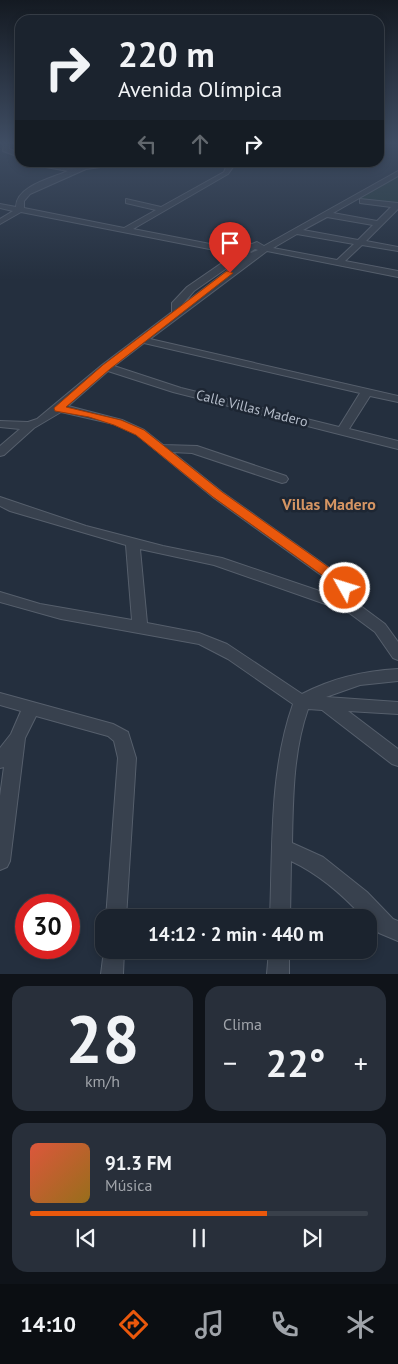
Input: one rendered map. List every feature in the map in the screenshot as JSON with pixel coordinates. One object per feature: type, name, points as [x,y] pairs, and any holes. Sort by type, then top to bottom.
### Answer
[{"type":"street","points":[[20,210],[20,201],[27,192],[35,188]]},
{"type":"street","points":[[126,230],[199,188]]},
{"type":"street","points":[[0,452],[30,426],[41,421],[59,408],[106,367],[143,340],[254,251],[363,188]]},
{"type":"street","points":[[0,206],[242,253],[266,248],[366,188]]},
{"type":"street","points":[[129,201],[162,209]]},
{"type":"street","points":[[363,201],[398,206]]},
{"type":"street","points":[[340,262],[398,206]]},
{"type":"street","points":[[0,222],[20,210]]},
{"type":"street","points":[[325,214],[380,224]]},
{"type":"street","points":[[295,231],[398,249]]},
{"type":"street","points":[[193,235],[254,251]]},
{"type":"street","points":[[266,248],[398,274]]},
{"type":"street","points":[[280,251],[285,256],[300,260],[398,279]]},
{"type":"street","points":[[177,313],[176,306],[181,300],[242,253]]},
{"type":"street","points":[[143,340],[398,399]]},
{"type":"street","name":"Calle Villas Madero","points":[[106,367],[177,390],[398,445]]},
{"type":"street","points":[[342,430],[367,391]]},
{"type":"street","points":[[59,408],[91,414],[118,422],[140,432],[218,494],[333,577],[345,588]]},
{"type":"street","points":[[0,424],[30,426]]},
{"type":"street","points":[[160,448],[193,449],[282,478]]},
{"type":"street","points":[[0,501],[15,508],[74,526],[133,542],[218,561],[353,608],[380,628],[398,654]]},
{"type":"street","points":[[133,542],[140,626]]},
{"type":"street","points":[[0,597],[19,604],[61,613],[140,626],[208,641],[243,659],[284,691],[302,702],[398,708]]},
{"type":"street","points":[[280,909],[284,793],[292,731],[302,702],[325,689],[350,680],[398,675]]},
{"type":"street","points":[[0,699],[113,731],[122,737],[127,758],[117,909]]},
{"type":"street","points":[[325,704],[398,759]]},
{"type":"street","points":[[0,761],[17,738],[31,708]]},
{"type":"street","points":[[0,862],[17,738]]},
{"type":"street","points":[[282,846],[316,863],[360,899],[386,926],[398,931]]},
{"type":"street","points":[[112,974],[113,959]]},
{"type":"street","points":[[278,974],[279,959]]},
{"type":"green space","points":[[376,188],[398,188],[398,203],[391,204],[358,199]]},
{"type":"district","name":"Villas Madero","points":[[329,504]]},
{"type":"route","points":[[230,273],[106,367],[59,408],[91,414],[118,422],[140,432],[218,494],[292,550],[333,577],[345,588]]}]
